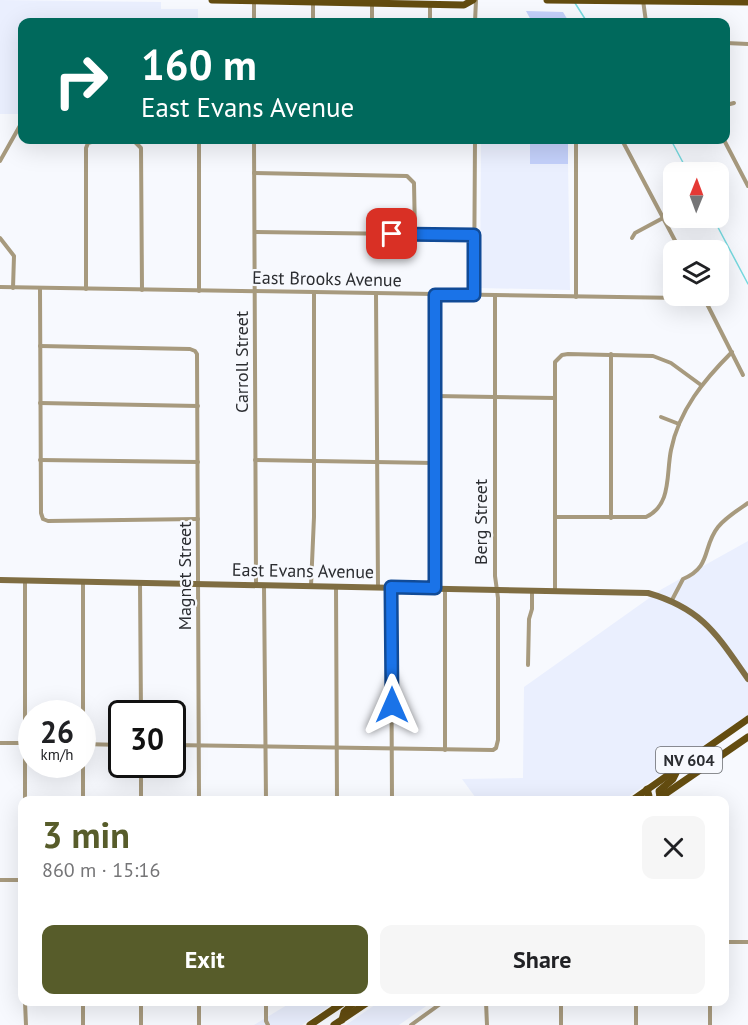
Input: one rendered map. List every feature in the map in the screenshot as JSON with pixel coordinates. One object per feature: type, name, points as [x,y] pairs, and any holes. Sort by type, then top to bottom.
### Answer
[{"type":"main road","points":[[212,0],[372,1],[464,5],[474,0]]},
{"type":"main road","points":[[547,0],[748,2]]},
{"type":"main road","name":"NV 604","points":[[638,796],[748,719]]},
{"type":"main road","name":"NV 604","points":[[662,796],[748,736]]},
{"type":"main road","points":[[658,796],[659,791],[673,779],[680,767]]},
{"type":"main road","points":[[647,789],[649,796]]},
{"type":"main road","points":[[310,1025],[338,1006]]},
{"type":"main road","points":[[342,1020],[344,1012],[351,1006]]},
{"type":"main road","points":[[334,1025],[362,1006]]},
{"type":"main road","points":[[321,1025],[328,1013]]},
{"type":"street","points":[[474,0],[475,18]]},
{"type":"street","points":[[254,1],[254,18]]},
{"type":"street","points":[[312,18],[313,1]]},
{"type":"street","points":[[372,1],[372,18]]},
{"type":"street","points":[[643,1],[645,18]]},
{"type":"street","points":[[430,4],[430,18]]},
{"type":"street","points":[[730,43],[748,44]]},
{"type":"street","points":[[730,104],[734,103]]},
{"type":"street","points":[[0,161],[18,129]]},
{"type":"street","points":[[86,289],[88,144]]},
{"type":"street","points":[[139,144],[141,148],[142,290]]},
{"type":"street","points":[[199,144],[199,291]]},
{"type":"street","name":"Carroll Street","points":[[254,144],[255,585]]},
{"type":"street","points":[[474,295],[475,144]]},
{"type":"street","points":[[576,144],[576,297]]},
{"type":"street","points":[[624,144],[663,218],[635,233],[632,238]]},
{"type":"street","points":[[726,144],[748,186]]},
{"type":"street","points":[[255,173],[407,176],[414,183],[415,234]]},
{"type":"street","points":[[255,232],[474,235]]},
{"type":"street","points":[[0,238],[14,256],[13,288]]},
{"type":"street","name":"East Brooks Avenue","points":[[0,287],[663,298]]},
{"type":"street","points":[[40,288],[40,460],[43,519],[48,521],[198,519]]},
{"type":"street","points":[[311,586],[314,293]]},
{"type":"street","points":[[376,294],[378,587]]},
{"type":"street","points":[[435,295],[435,588]]},
{"type":"street","name":"Berg Street","points":[[445,750],[493,750],[498,740],[495,576],[495,296]]},
{"type":"street","points":[[708,306],[743,375]]},
{"type":"street","name":"Magnet Street","points":[[40,346],[190,349],[197,354],[199,796]]},
{"type":"street","points":[[555,518],[646,517],[660,508],[666,494],[670,456],[679,424],[701,385],[732,352]]},
{"type":"street","points":[[555,590],[555,362],[558,358],[568,354],[653,356],[670,363],[701,385]]},
{"type":"street","points":[[611,354],[611,518]]},
{"type":"street","points":[[435,396],[555,398]]},
{"type":"street","points":[[40,403],[198,406]]},
{"type":"street","points":[[661,417],[679,424]]},
{"type":"street","points":[[40,460],[198,462]]},
{"type":"street","points":[[255,460],[435,463]]},
{"type":"street","points":[[672,600],[682,579],[700,568],[708,555],[712,537],[718,527],[748,503]]},
{"type":"street","name":"East Evans Avenue","points":[[0,580],[636,591],[672,600],[706,622],[748,679]]},
{"type":"street","points":[[25,581],[25,700]]},
{"type":"street","points":[[83,582],[83,700]]},
{"type":"street","points":[[140,583],[141,700]]},
{"type":"street","points":[[264,585],[266,796]]},
{"type":"street","points":[[336,586],[337,796]]},
{"type":"street","points":[[391,587],[392,796]]},
{"type":"street","points":[[186,746],[445,750],[445,588]]},
{"type":"street","points":[[528,665],[532,589]]},
{"type":"street","points":[[0,743],[18,743]]},
{"type":"street","points":[[25,778],[25,796]]},
{"type":"street","points":[[83,778],[83,796]]},
{"type":"street","points":[[141,778],[141,796]]},
{"type":"street","points":[[0,880],[18,880]]},
{"type":"street","points":[[729,942],[748,942]]},
{"type":"street","points":[[26,1006],[26,1025]]},
{"type":"street","points":[[83,1006],[83,1025]]},
{"type":"street","points":[[141,1006],[141,1025]]},
{"type":"street","points":[[199,1006],[199,1025]]},
{"type":"street","points":[[266,1006],[268,1025]]},
{"type":"street","points":[[413,1024],[438,1006]]},
{"type":"street","points":[[486,1006],[487,1025]]},
{"type":"street","points":[[561,1006],[561,1025]]},
{"type":"street","points":[[636,1006],[636,1025]]},
{"type":"street","points":[[710,1006],[710,1025]]},
{"type":"shaded area","points":[[0,0],[161,2],[161,9],[198,9],[198,18],[18,18],[18,114],[0,114]]},
{"type":"shaded area","points":[[526,11],[563,12],[567,18],[530,18]]},
{"type":"shaded area","points":[[481,144],[530,144],[530,164],[568,164],[570,290],[480,288]]},
{"type":"shaded area","points":[[530,144],[568,144],[568,164],[530,164]]},
{"type":"shaded area","points":[[748,541],[748,715],[629,796],[474,796],[462,779],[523,778],[524,687],[662,589]]},
{"type":"shaded area","points":[[285,1006],[329,1006],[302,1025],[254,1025]]},
{"type":"shaded area","points":[[373,1006],[426,1006],[399,1025],[346,1025]]},
{"type":"waterway","points":[[575,3],[584,18]]},
{"type":"waterway","points":[[673,144],[683,162]]},
{"type":"waterway","points":[[718,228],[748,284]]},
{"type":"route","points":[[392,234],[474,235],[474,295],[435,295],[435,588],[391,587],[392,705]]}]
